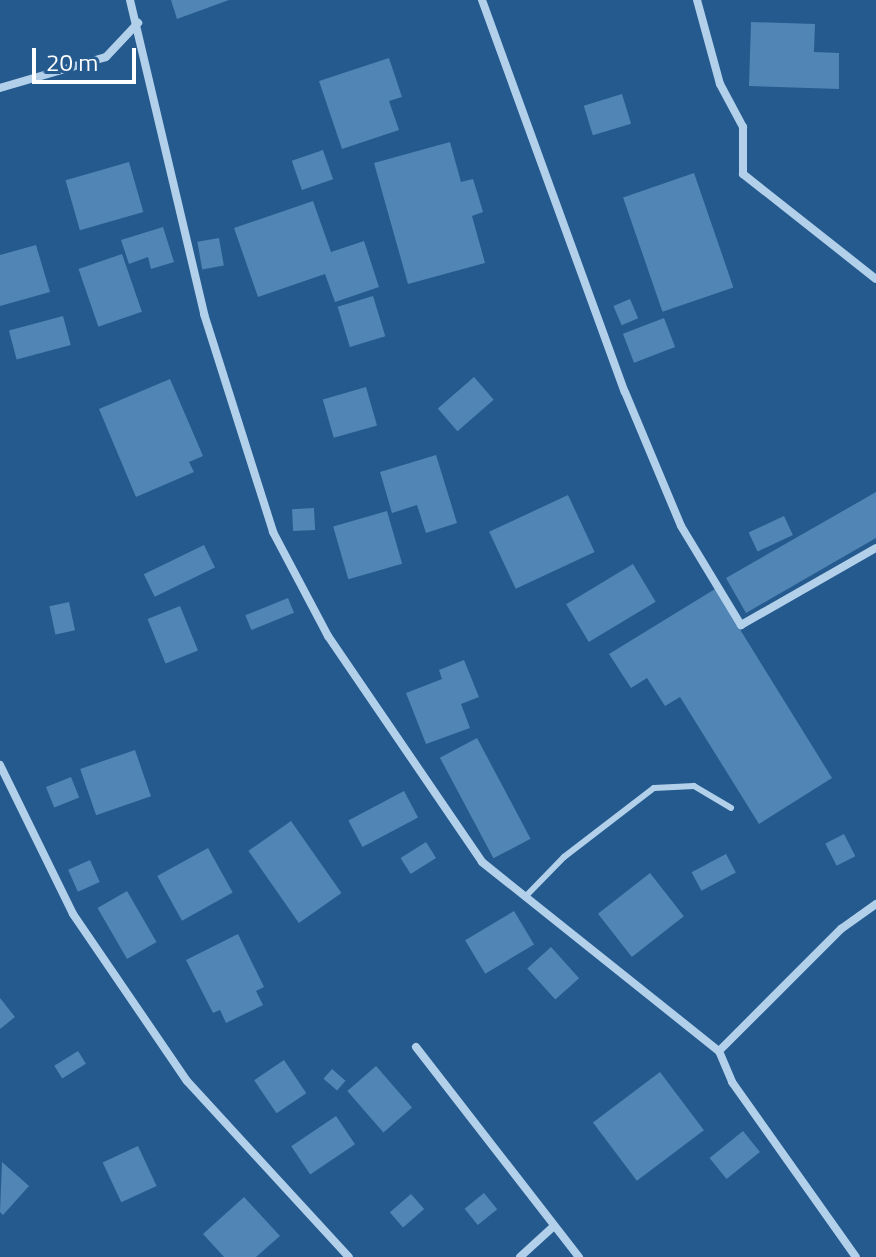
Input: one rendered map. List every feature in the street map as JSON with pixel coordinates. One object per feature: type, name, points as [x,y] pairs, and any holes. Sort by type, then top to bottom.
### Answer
[{"type":"street","points":[[130,0],[138,23],[204,314],[273,532],[328,636],[482,862],[719,1051],[732,1082],[856,1257]]},
{"type":"street","points":[[482,0],[625,392],[681,526],[741,625],[876,548]]},
{"type":"street","points":[[697,0],[720,84],[743,127],[743,174],[876,279]]},
{"type":"street","points":[[0,88],[106,57],[138,23]]},
{"type":"street","points":[[0,765],[73,914],[187,1081],[349,1257]]},
{"type":"street","points":[[719,1051],[841,929],[876,904]]},
{"type":"street","points":[[416,1047],[579,1257]]},
{"type":"street","points":[[520,1257],[554,1226]]},
{"type":"lane","points":[[525,897],[564,857],[654,788],[694,786],[731,808]]},
{"type":"building","points":[[171,0],[229,0],[177,19]]},
{"type":"building","points":[[751,22],[815,24],[814,52],[839,53],[839,89],[749,86]]},
{"type":"building","points":[[389,58],[402,97],[389,101],[399,130],[342,149],[319,81]]},
{"type":"building","points":[[622,94],[631,124],[593,135],[584,106]]},
{"type":"building","points":[[450,142],[461,182],[473,179],[483,212],[472,216],[485,263],[408,284],[374,163]]},
{"type":"building","points":[[323,150],[333,179],[302,190],[292,161]]},
{"type":"building","points":[[129,162],[143,212],[80,230],[66,180]]},
{"type":"building","points":[[694,173],[733,287],[662,312],[623,197]]},
{"type":"building","points":[[313,201],[331,252],[364,241],[379,287],[335,302],[325,274],[258,297],[234,228]]},
{"type":"building","points":[[163,227],[174,262],[151,269],[148,257],[129,264],[121,240]]},
{"type":"building","points":[[219,238],[224,266],[202,269],[197,242]]},
{"type":"building","points":[[36,245],[50,292],[0,306],[0,255]]},
{"type":"building","points":[[122,254],[142,312],[98,327],[79,269]]},
{"type":"building","points":[[373,296],[385,336],[350,347],[338,307]]},
{"type":"building","points":[[630,299],[638,318],[622,325],[613,306]]},
{"type":"building","points":[[63,316],[71,345],[17,359],[9,330]]},
{"type":"building","points":[[664,318],[675,347],[634,363],[623,334]]},
{"type":"building","points":[[474,377],[494,400],[457,431],[438,408]]},
{"type":"building","points":[[170,379],[203,456],[189,462],[194,472],[136,497],[99,409]]},
{"type":"building","points":[[366,387],[377,425],[334,438],[323,399]]},
{"type":"building","points":[[436,455],[457,523],[426,533],[417,505],[392,513],[380,472]]},
{"type":"building","points":[[876,492],[876,538],[746,613],[726,578]]},
{"type":"building","points":[[568,495],[595,552],[516,589],[489,532]]},
{"type":"building","points":[[314,508],[315,530],[293,531],[292,509]]},
{"type":"building","points":[[387,511],[402,564],[348,579],[333,526]]},
{"type":"building","points":[[784,516],[793,535],[758,552],[749,532]]},
{"type":"building","points":[[204,545],[215,567],[155,597],[144,574]]},
{"type":"building","points":[[633,564],[656,602],[589,642],[566,604]]},
{"type":"building","points":[[715,589],[832,778],[759,824],[680,697],[665,706],[647,678],[631,688],[609,654]]},
{"type":"building","points":[[288,598],[294,613],[251,630],[245,615]]},
{"type":"building","points":[[69,602],[75,630],[55,635],[49,606]]},
{"type":"building","points":[[180,606],[198,651],[166,664],[148,619]]},
{"type":"building","points":[[464,660],[479,697],[461,704],[470,728],[426,744],[406,693],[442,679],[439,670]]},
{"type":"building","points":[[477,738],[531,839],[493,858],[440,758]]},
{"type":"building","points":[[135,750],[151,796],[96,815],[80,769]]},
{"type":"building","points":[[71,777],[79,797],[54,808],[46,787]]},
{"type":"building","points":[[404,791],[418,817],[362,847],[348,821]]},
{"type":"building","points":[[291,821],[341,893],[299,923],[248,851]]},
{"type":"building","points":[[844,834],[855,856],[837,866],[825,844]]},
{"type":"building","points":[[426,842],[436,858],[411,874],[401,858]]},
{"type":"building","points":[[208,848],[233,893],[182,921],[157,876]]},
{"type":"building","points":[[726,854],[736,873],[701,891],[692,872]]},
{"type":"building","points":[[90,860],[100,882],[78,892],[68,870]]},
{"type":"building","points":[[650,873],[684,916],[632,957],[598,914]]},
{"type":"building","points":[[127,891],[156,942],[127,959],[98,908]]},
{"type":"building","points":[[514,911],[534,944],[485,974],[465,940]]},
{"type":"building","points":[[238,934],[264,987],[256,991],[263,1005],[226,1023],[220,1010],[213,1013],[186,960]]},
{"type":"building","points":[[551,947],[579,978],[555,1000],[527,968]]},
{"type":"building","points":[[0,998],[15,1017],[0,1029]]},
{"type":"building","points":[[78,1051],[86,1064],[62,1079],[54,1066]]},
{"type":"building","points":[[284,1060],[306,1093],[277,1113],[254,1080]]},
{"type":"building","points":[[376,1066],[412,1108],[383,1132],[347,1091]]},
{"type":"building","points":[[332,1069],[346,1081],[337,1091],[323,1079]]},
{"type":"building","points":[[660,1072],[704,1130],[637,1181],[593,1123]]},
{"type":"building","points":[[336,1116],[355,1144],[310,1174],[291,1146]]},
{"type":"building","points":[[743,1131],[760,1152],[727,1179],[710,1158]]},
{"type":"building","points":[[138,1146],[157,1186],[121,1202],[103,1162]]},
{"type":"building","points":[[2,1162],[29,1186],[3,1215],[0,1212]]},
{"type":"building","points":[[484,1193],[497,1209],[478,1225],[465,1209]]},
{"type":"building","points":[[411,1194],[424,1209],[403,1227],[390,1212]]},
{"type":"building","points":[[244,1197],[280,1236],[256,1257],[224,1257],[203,1234]]}]
